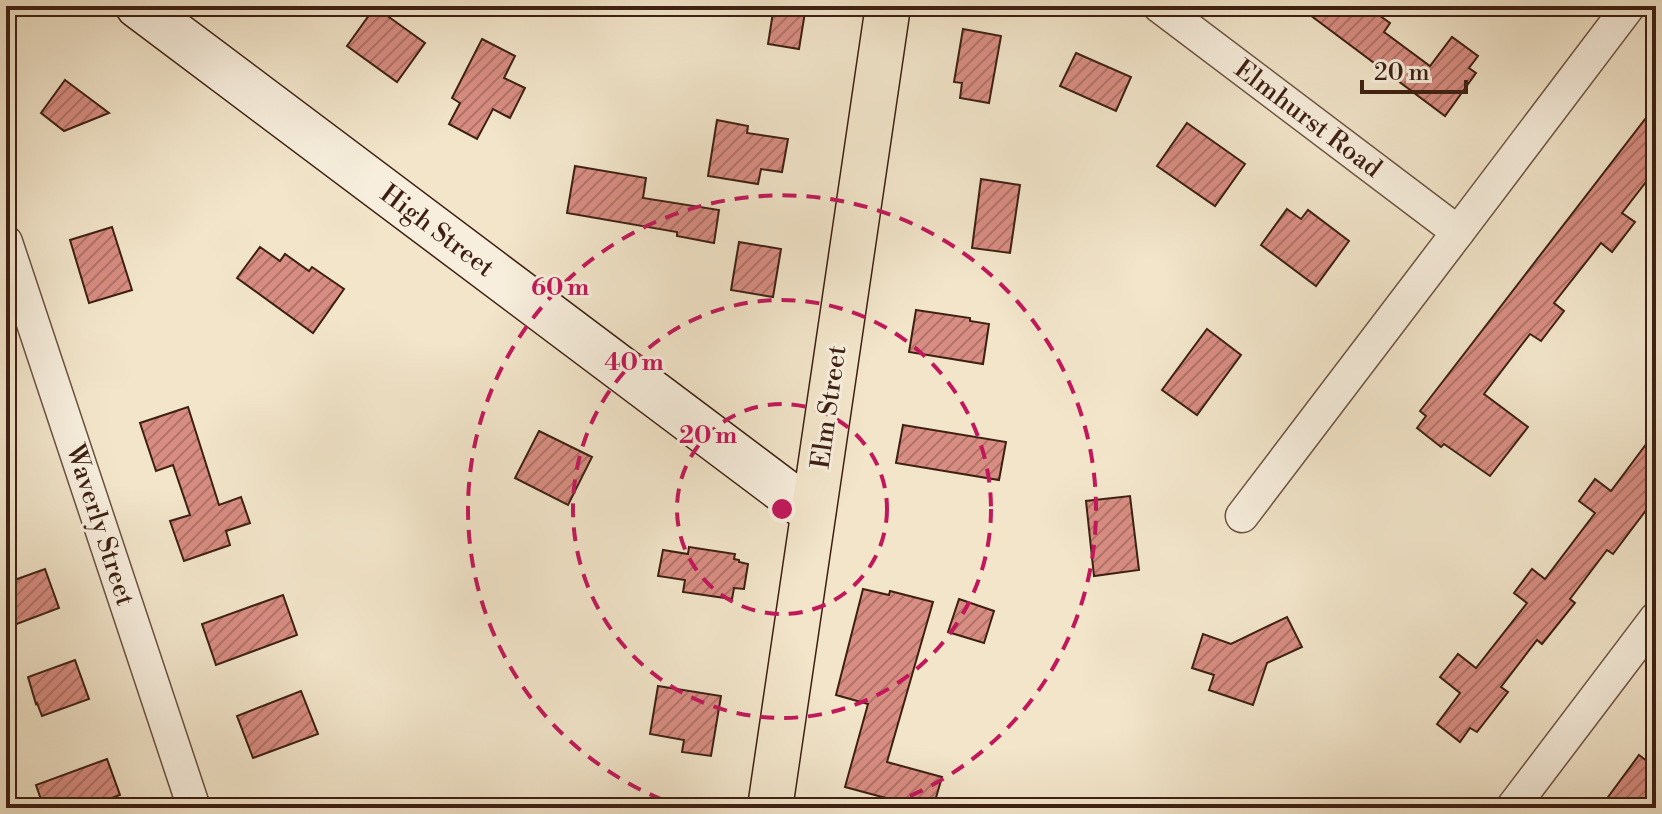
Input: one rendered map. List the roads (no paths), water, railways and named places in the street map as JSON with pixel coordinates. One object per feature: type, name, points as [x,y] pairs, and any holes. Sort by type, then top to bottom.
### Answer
[{"type":"main road","name":"Elm Street","points":[[770,808],[888,6]]},
{"type":"street","name":"High Street","points":[[138,6],[813,513]]},
{"type":"street","name":"Elmhurst Road","points":[[1159,6],[1458,232]]},
{"type":"street","points":[[1242,516],[1629,6]]},
{"type":"street","name":"Waverly Street","points":[[6,242],[194,808]]},
{"type":"street","points":[[1512,808],[1656,618]]}]
